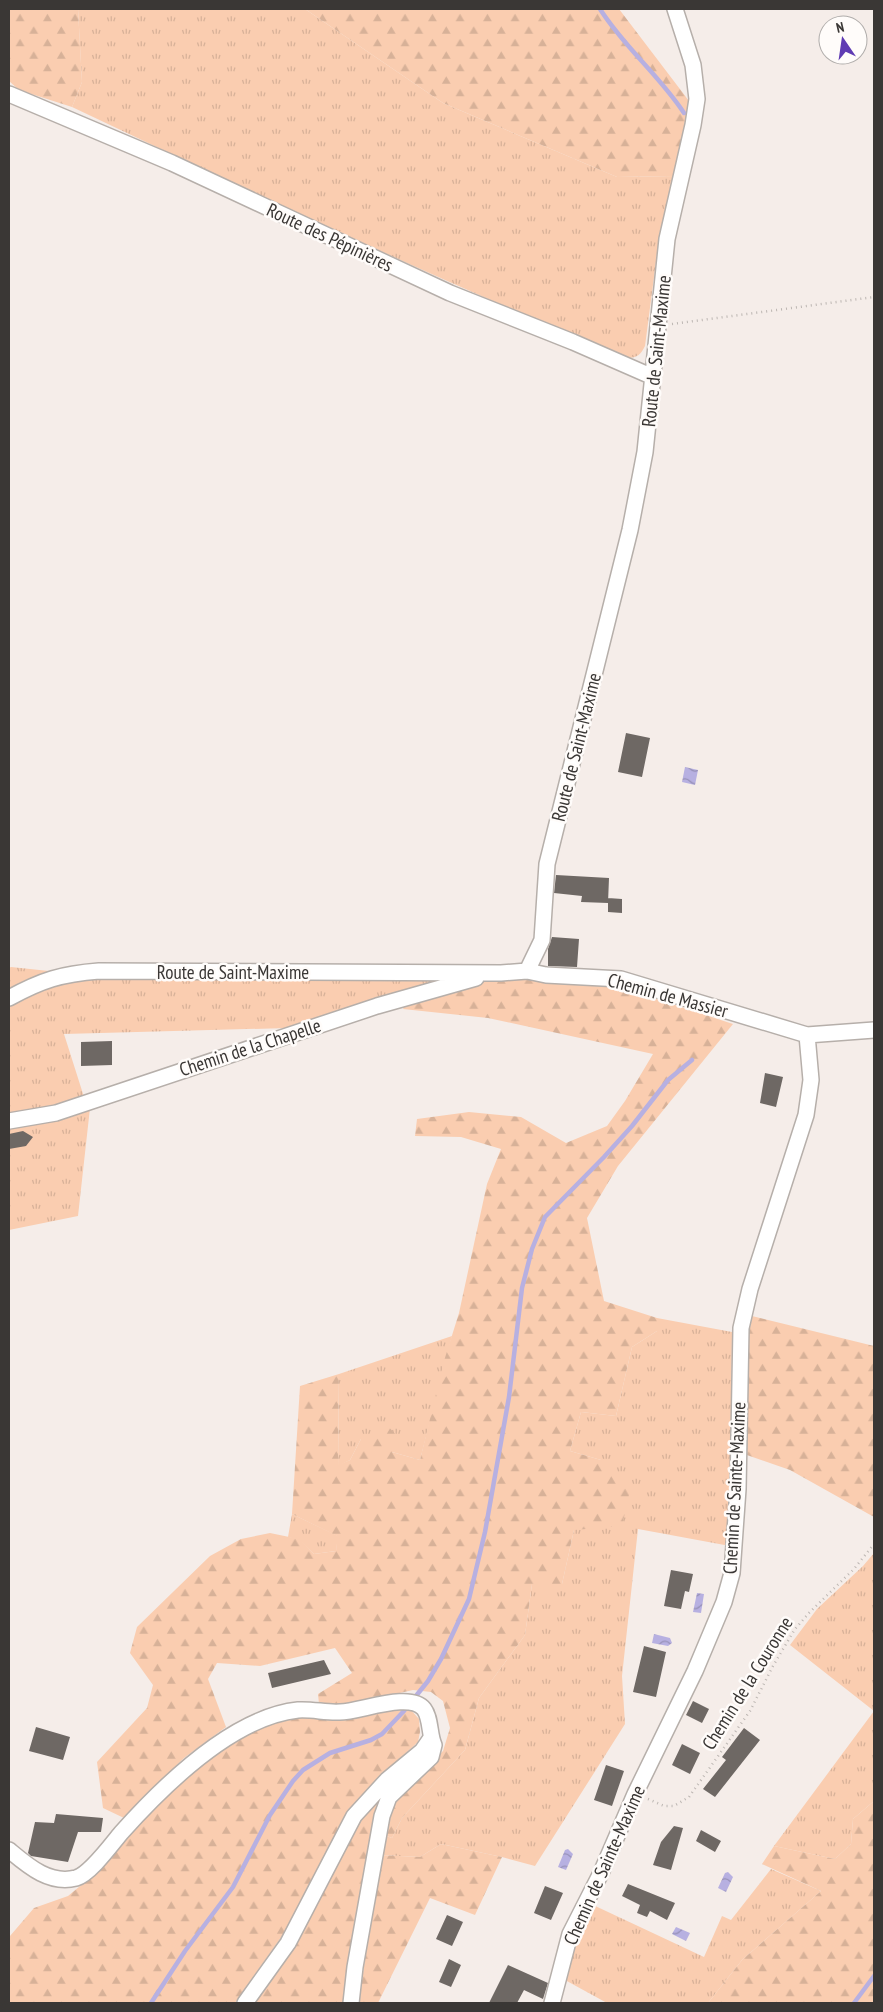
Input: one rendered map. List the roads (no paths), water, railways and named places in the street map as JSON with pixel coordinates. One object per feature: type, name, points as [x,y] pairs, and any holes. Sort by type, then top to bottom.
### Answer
[{"type":"street","name":"Route de Saint-Maxime","points":[[9,998],[49,978],[71,973],[99,971],[527,972],[542,940],[547,864],[640,483],[667,239],[693,125],[697,99],[693,66],[675,9]]},
{"type":"street","name":"Route des Pépinières","points":[[9,94],[172,163],[450,293],[573,342],[653,377]]},
{"type":"street","name":"Chemin de Massier","points":[[527,972],[621,980],[806,1035]]},
{"type":"street","name":"Chemin de la Chapelle","points":[[9,1121],[46,1122],[56,1113],[377,1006],[492,973]]},
{"type":"street","points":[[806,1035],[874,1030]]},
{"type":"street","name":"Chemin de Sainte-Maxime","points":[[552,2003],[570,1934],[602,1873],[635,1794],[712,1634],[724,1602],[732,1572],[738,1489],[741,1328],[750,1289],[806,1115],[811,1080],[806,1035]]},
{"type":"street","points":[[9,1850],[34,1870],[57,1879],[82,1876],[130,1823],[174,1780],[212,1748],[238,1731],[271,1716],[297,1710],[316,1709],[340,1712],[409,1702],[423,1708],[427,1715],[431,1738],[434,1744],[431,1757],[388,1797],[382,1816],[356,1957],[351,2003]]},
{"type":"street","points":[[244,2003],[288,1943],[354,1816],[387,1780],[422,1751],[431,1738]]},
{"type":"water","points":[[685,767],[698,770],[695,785],[682,782]]},
{"type":"water","points":[[697,1593],[704,1594],[701,1613],[693,1612]]},
{"type":"water","points":[[654,1634],[670,1638],[672,1643],[668,1646],[652,1643]]},
{"type":"water","points":[[568,1849],[573,1854],[566,1870],[558,1867],[565,1850]]},
{"type":"water","points":[[728,1872],[733,1877],[726,1892],[718,1888],[725,1873]]},
{"type":"water","points":[[676,1927],[690,1933],[686,1941],[672,1934]]},
{"type":"waterway","points":[[600,9],[609,23],[664,86],[684,113]]},
{"type":"waterway","points":[[151,2003],[185,1951],[233,1887],[270,1815],[293,1781],[303,1770],[330,1753],[371,1740],[382,1734],[428,1681],[441,1659],[469,1599],[485,1532],[509,1397],[522,1288],[532,1249],[545,1217],[632,1126],[668,1080],[692,1060]]},
{"type":"waterway","points":[[854,2003],[874,1976]]}]
